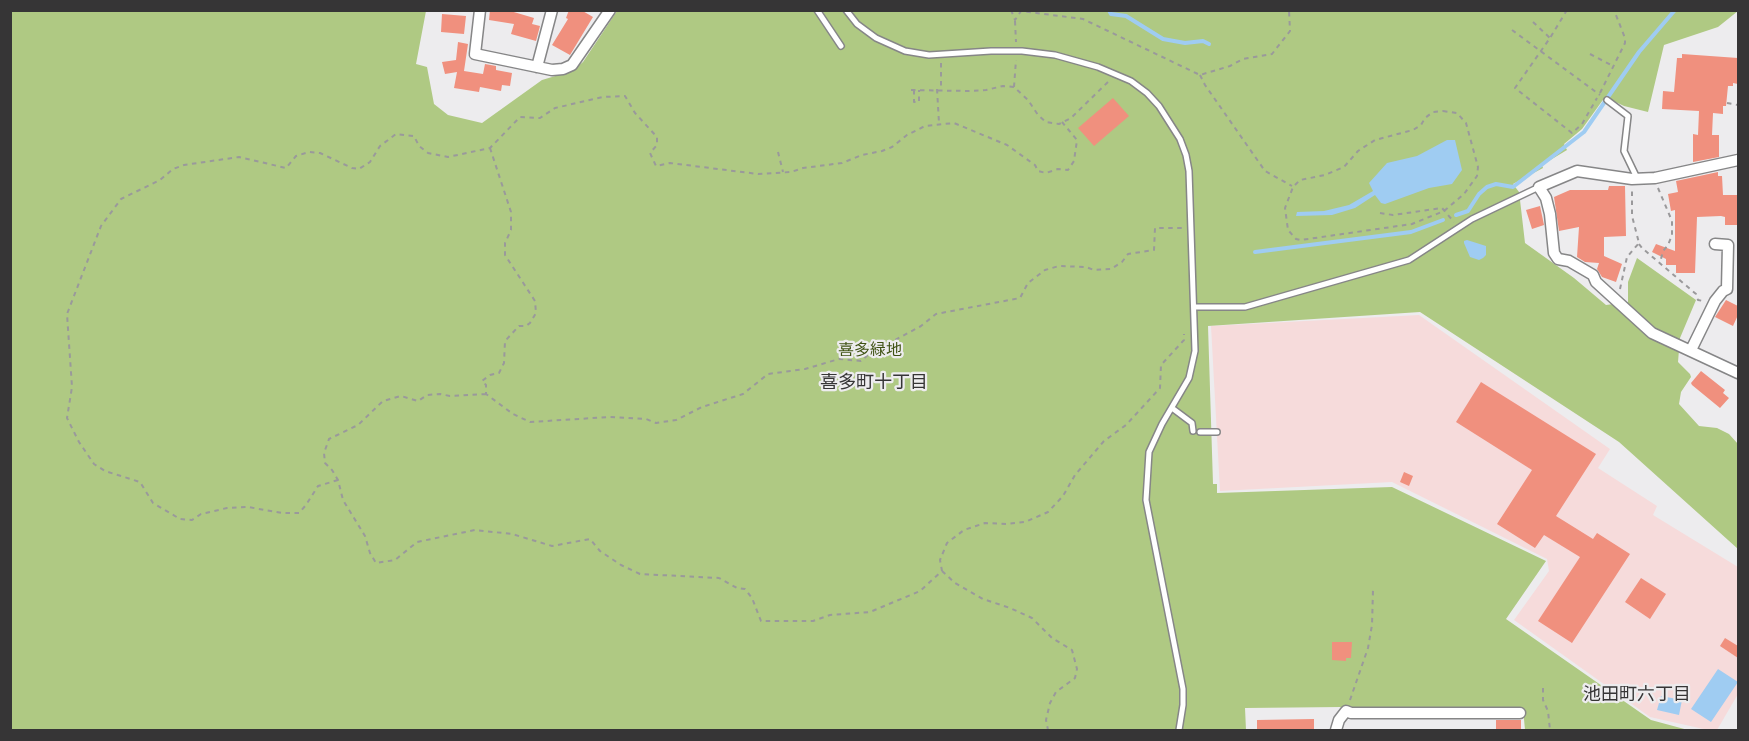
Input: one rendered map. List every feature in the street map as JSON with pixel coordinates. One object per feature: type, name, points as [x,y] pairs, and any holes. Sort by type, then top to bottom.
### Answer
[{"type":"street","points":[[480,10],[475,54],[552,70],[572,65],[610,10]]},
{"type":"street","points":[[537,67],[552,10]]},
{"type":"street","points":[[1738,160],[1655,178],[1634,179],[1577,171],[1539,187],[1548,206],[1554,253],[1558,259],[1569,261],[1593,275],[1596,282],[1652,333],[1738,373]]},
{"type":"street","points":[[1691,350],[1715,301],[1727,289],[1728,245],[1715,244]]},
{"type":"street","points":[[1336,730],[1339,720],[1346,711],[1351,713],[1520,713]]},
{"type":"lane","points":[[817,10],[841,46]]},
{"type":"lane","points":[[846,10],[858,24],[876,38],[905,51],[929,55],[1022,51],[1055,56],[1113,73],[1131,81],[1159,106],[1169,120],[1186,155],[1190,189],[1195,351],[1189,378],[1162,424],[1149,452],[1146,500],[1183,689],[1184,705],[1179,730]]},
{"type":"lane","points":[[1607,100],[1628,116],[1624,151],[1634,179]]},
{"type":"lane","points":[[1195,307],[1245,307],[1409,260],[1473,219],[1539,187]]},
{"type":"lane","points":[[1172,408],[1192,423],[1193,430]]},
{"type":"lane","points":[[1200,432],[1217,432]]},
{"type":"path","points":[[1011,10],[1015,20],[1016,42]]},
{"type":"path","points":[[1015,20],[1021,10],[1083,19],[1200,75],[1264,171],[1293,187]]},
{"type":"path","points":[[1200,75],[1230,66],[1242,59],[1272,54],[1290,31],[1289,10]]},
{"type":"path","points":[[1567,10],[1550,39],[1515,87],[1572,133],[1582,124],[1625,43],[1614,10]]},
{"type":"path","points":[[1533,22],[1550,39]]},
{"type":"path","points":[[1512,30],[1599,94]]},
{"type":"path","points":[[1590,54],[1613,66]]},
{"type":"path","points":[[1014,87],[1016,59]]},
{"type":"path","points":[[939,124],[941,63]]},
{"type":"path","points":[[919,90],[919,102],[914,102],[912,90],[939,89],[968,91],[1002,86],[1014,87],[1046,122],[1059,124],[1071,118],[1109,81],[1113,73]]},
{"type":"path","points":[[338,480],[318,486],[299,513],[282,513],[248,507],[227,508],[201,513],[192,520],[180,519],[153,503],[140,482],[105,471],[94,464],[67,418],[72,387],[67,314],[101,226],[121,199],[160,180],[173,169],[184,165],[240,157],[286,168],[296,156],[309,152],[320,153],[359,170],[370,162],[380,146],[396,134],[405,133],[414,136],[419,146],[428,153],[448,157],[490,148],[519,117],[540,118],[555,108],[603,97],[625,96],[635,113],[657,137],[657,145],[650,153],[656,166],[670,163],[758,174],[791,172],[803,168],[842,163],[892,147],[907,135],[925,126],[954,123],[1006,145],[1035,165],[1038,171],[1046,173],[1058,169],[1068,170],[1074,162],[1077,140],[1062,122]]},
{"type":"path","points":[[1727,103],[1738,105]]},
{"type":"path","points":[[1433,112],[1451,112],[1461,116],[1466,123],[1478,167],[1477,176],[1464,194],[1444,211],[1412,224],[1296,239],[1288,230],[1285,208],[1293,187],[1300,180],[1325,175],[1344,167],[1358,151],[1375,140],[1413,130],[1433,112]]},
{"type":"path","points":[[486,393],[486,385],[482,381],[490,375],[499,373],[504,363],[505,341],[519,326],[526,326],[530,323],[536,313],[535,301],[505,255],[505,243],[511,230],[511,212],[490,148]]},
{"type":"path","points":[[778,152],[783,172]]},
{"type":"path","points":[[1655,178],[1672,221],[1672,235],[1663,251],[1660,263]]},
{"type":"path","points":[[1634,179],[1632,216],[1642,248],[1696,294],[1698,300],[1715,301]]},
{"type":"path","points":[[1380,213],[1393,215],[1442,208],[1459,228]]},
{"type":"path","points":[[942,571],[920,591],[870,612],[830,615],[813,621],[761,621],[752,598],[745,589],[738,588],[719,578],[640,574],[600,551],[590,539],[552,546],[512,534],[475,530],[417,542],[395,560],[376,562],[370,553],[365,536],[343,500],[338,480],[325,463],[324,453],[329,439],[358,425],[383,401],[401,396],[418,401],[427,395],[486,393],[513,414],[530,422],[610,417],[646,419],[656,423],[676,420],[702,407],[743,394],[768,374],[805,369],[839,359],[861,361],[869,354],[921,326],[936,314],[1020,298],[1028,283],[1045,270],[1059,266],[1086,267],[1094,270],[1111,269],[1122,262],[1128,254],[1154,250],[1155,228],[1184,228]]},
{"type":"path","points":[[1617,300],[1627,257],[1639,243]]},
{"type":"path","points":[[1048,730],[1046,720],[1050,703],[1056,692],[1075,678],[1077,669],[1072,650],[1052,638],[1032,618],[967,590],[949,578],[942,571],[940,560],[947,543],[964,530],[985,523],[1025,522],[1048,512],[1063,496],[1076,475],[1104,441],[1126,425],[1160,388],[1161,365],[1184,340],[1184,331]]},
{"type":"path","points":[[1346,711],[1368,648],[1372,625],[1373,590]]},
{"type":"path","points":[[1543,688],[1543,700],[1548,711],[1550,730]]},
{"type":"shaded area","points":[[1419,315],[1610,449],[1598,468],[1657,506],[1653,515],[1738,567],[1738,694],[1717,730],[1650,717],[1514,620],[1549,571],[1547,559],[1392,482],[1220,491],[1211,326]]},
{"type":"green space","name":"喜多緑地","points":[[10,11],[426,11],[416,64],[427,67],[434,104],[448,115],[482,123],[542,80],[572,71],[583,62],[617,11],[1738,11],[1718,27],[1664,45],[1648,112],[1624,106],[1605,97],[1582,129],[1564,144],[1567,150],[1542,165],[1543,168],[1513,184],[1519,192],[1525,243],[1574,278],[1606,305],[1628,302],[1628,282],[1637,258],[1696,300],[1680,338],[1678,362],[1691,377],[1681,392],[1679,404],[1699,426],[1717,428],[1729,434],[1738,444],[1738,549],[1619,442],[1420,312],[1208,326],[1213,484],[1217,484],[1217,493],[1392,487],[1546,561],[1506,619],[1651,720],[1688,730],[1525,730],[1523,708],[1341,707],[1245,708],[1246,730],[11,730]]},
{"type":"water","points":[[1447,140],[1455,140],[1462,170],[1452,184],[1429,188],[1385,204],[1381,203],[1375,195],[1355,208],[1332,215],[1296,216],[1297,212],[1324,211],[1349,205],[1373,191],[1369,183],[1387,163],[1417,156]]},
{"type":"water","points":[[1467,240],[1486,246],[1486,255],[1479,260],[1470,257],[1464,243]]},
{"type":"water","points":[[1718,669],[1738,682],[1711,722],[1691,709]]},
{"type":"water","points":[[1661,696],[1682,700],[1679,715],[1657,710]]},
{"type":"building","points":[[490,10],[507,10],[534,18],[532,24],[540,26],[536,41],[511,34],[514,24],[489,20]]},
{"type":"building","points":[[569,10],[581,10],[593,17],[570,55],[552,45],[568,19],[566,18]]},
{"type":"building","points":[[442,14],[466,16],[464,34],[441,32]]},
{"type":"building","points":[[458,42],[468,44],[464,71],[483,74],[485,64],[496,66],[496,70],[512,73],[510,86],[502,85],[501,91],[480,87],[479,92],[454,88],[457,72],[445,74],[442,62],[456,60]]},
{"type":"building","points":[[1682,54],[1738,58],[1738,84],[1733,83],[1733,86],[1728,86],[1723,114],[1713,113],[1712,135],[1719,135],[1719,157],[1693,162],[1693,134],[1698,135],[1699,111],[1662,109],[1663,91],[1674,92],[1677,58],[1682,58]]},
{"type":"building","points":[[1113,98],[1129,116],[1094,146],[1078,128]]},
{"type":"building","points":[[1718,172],[1718,176],[1722,176],[1723,195],[1738,195],[1738,225],[1725,225],[1725,217],[1721,216],[1697,217],[1695,273],[1676,273],[1676,265],[1666,265],[1666,259],[1652,252],[1656,244],[1675,251],[1675,210],[1671,211],[1668,194],[1678,192],[1676,181]]},
{"type":"building","points":[[1609,186],[1625,186],[1626,236],[1604,237],[1604,256],[1622,264],[1616,282],[1602,277],[1597,269],[1599,263],[1585,262],[1577,257],[1579,227],[1559,231],[1554,197],[1570,190],[1608,190]]},
{"type":"building","points":[[1540,206],[1544,225],[1532,229],[1526,210]]},
{"type":"building","points":[[1726,300],[1738,306],[1738,315],[1733,326],[1715,317]]},
{"type":"building","points":[[1701,371],[1725,390],[1723,393],[1729,398],[1720,408],[1692,385],[1691,383]]},
{"type":"building","points":[[1481,382],[1596,454],[1556,516],[1593,539],[1597,533],[1630,554],[1572,643],[1538,621],[1580,557],[1544,535],[1535,548],[1497,524],[1532,470],[1456,422]]},
{"type":"building","points":[[1404,472],[1413,476],[1409,486],[1400,482]]},
{"type":"building","points":[[1641,578],[1666,594],[1650,619],[1625,602]]},
{"type":"building","points":[[1725,638],[1738,646],[1738,658],[1720,646]]},
{"type":"building","points":[[1332,642],[1352,642],[1351,658],[1346,658],[1346,661],[1332,660]]},
{"type":"building","points":[[1314,719],[1314,730],[1257,730],[1257,720]]},
{"type":"building","points":[[1496,720],[1521,720],[1521,730],[1496,730]]},
{"type":"waterway","points":[[1109,10],[1111,14],[1126,16],[1163,39],[1185,43],[1203,41],[1209,44]]},
{"type":"waterway","points":[[1456,215],[1468,211],[1479,194],[1487,187],[1496,184],[1513,187],[1584,132],[1639,52],[1675,10]]},
{"type":"waterway","points":[[1255,252],[1411,232],[1443,220]]},
{"type":"district","name":"喜多町十丁目","points":[[874,383]]},
{"type":"district","name":"池田町六丁目","points":[[1637,695]]}]
